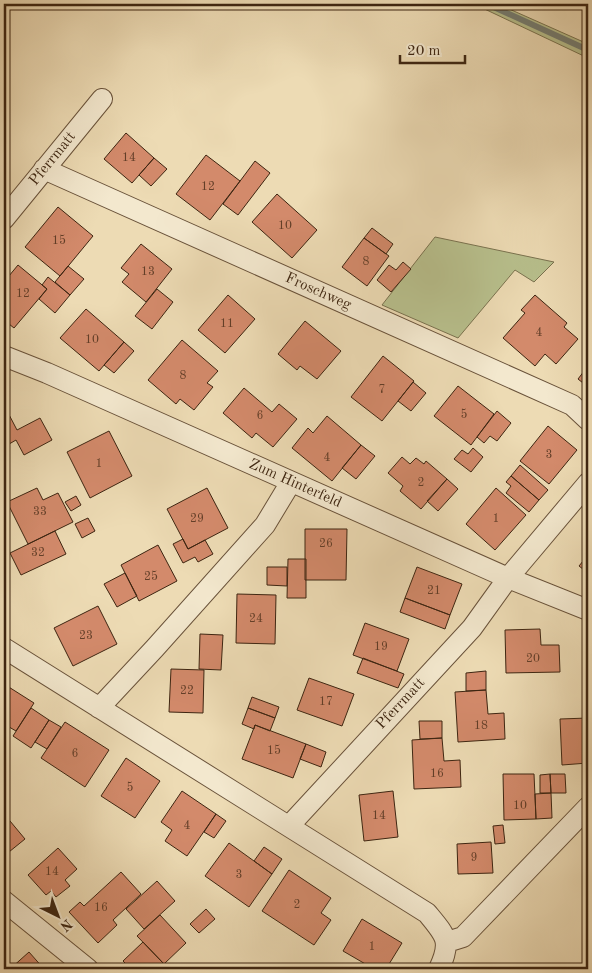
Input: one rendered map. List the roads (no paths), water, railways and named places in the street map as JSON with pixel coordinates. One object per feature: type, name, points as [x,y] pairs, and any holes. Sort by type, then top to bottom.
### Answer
[{"type":"street","name":"Pferrmatt","points":[[4,219],[102,98]]},
{"type":"street","name":"Froschweg","points":[[44,169],[572,405],[588,420]]},
{"type":"street","name":"Zum Hinterfeld","points":[[4,356],[56,377],[508,578],[588,610]]},
{"type":"street","points":[[99,708],[265,525],[291,482]]},
{"type":"street","points":[[508,578],[588,483]]},
{"type":"street","name":"Pferrmatt","points":[[289,826],[472,628],[508,578]]},
{"type":"street","points":[[4,648],[427,914],[439,928],[447,942],[446,954],[439,969]]},
{"type":"street","points":[[447,942],[463,937],[588,807]]},
{"type":"street","points":[[4,901],[88,969]]},
{"type":"waterway","points":[[487,4],[588,50]]}]
